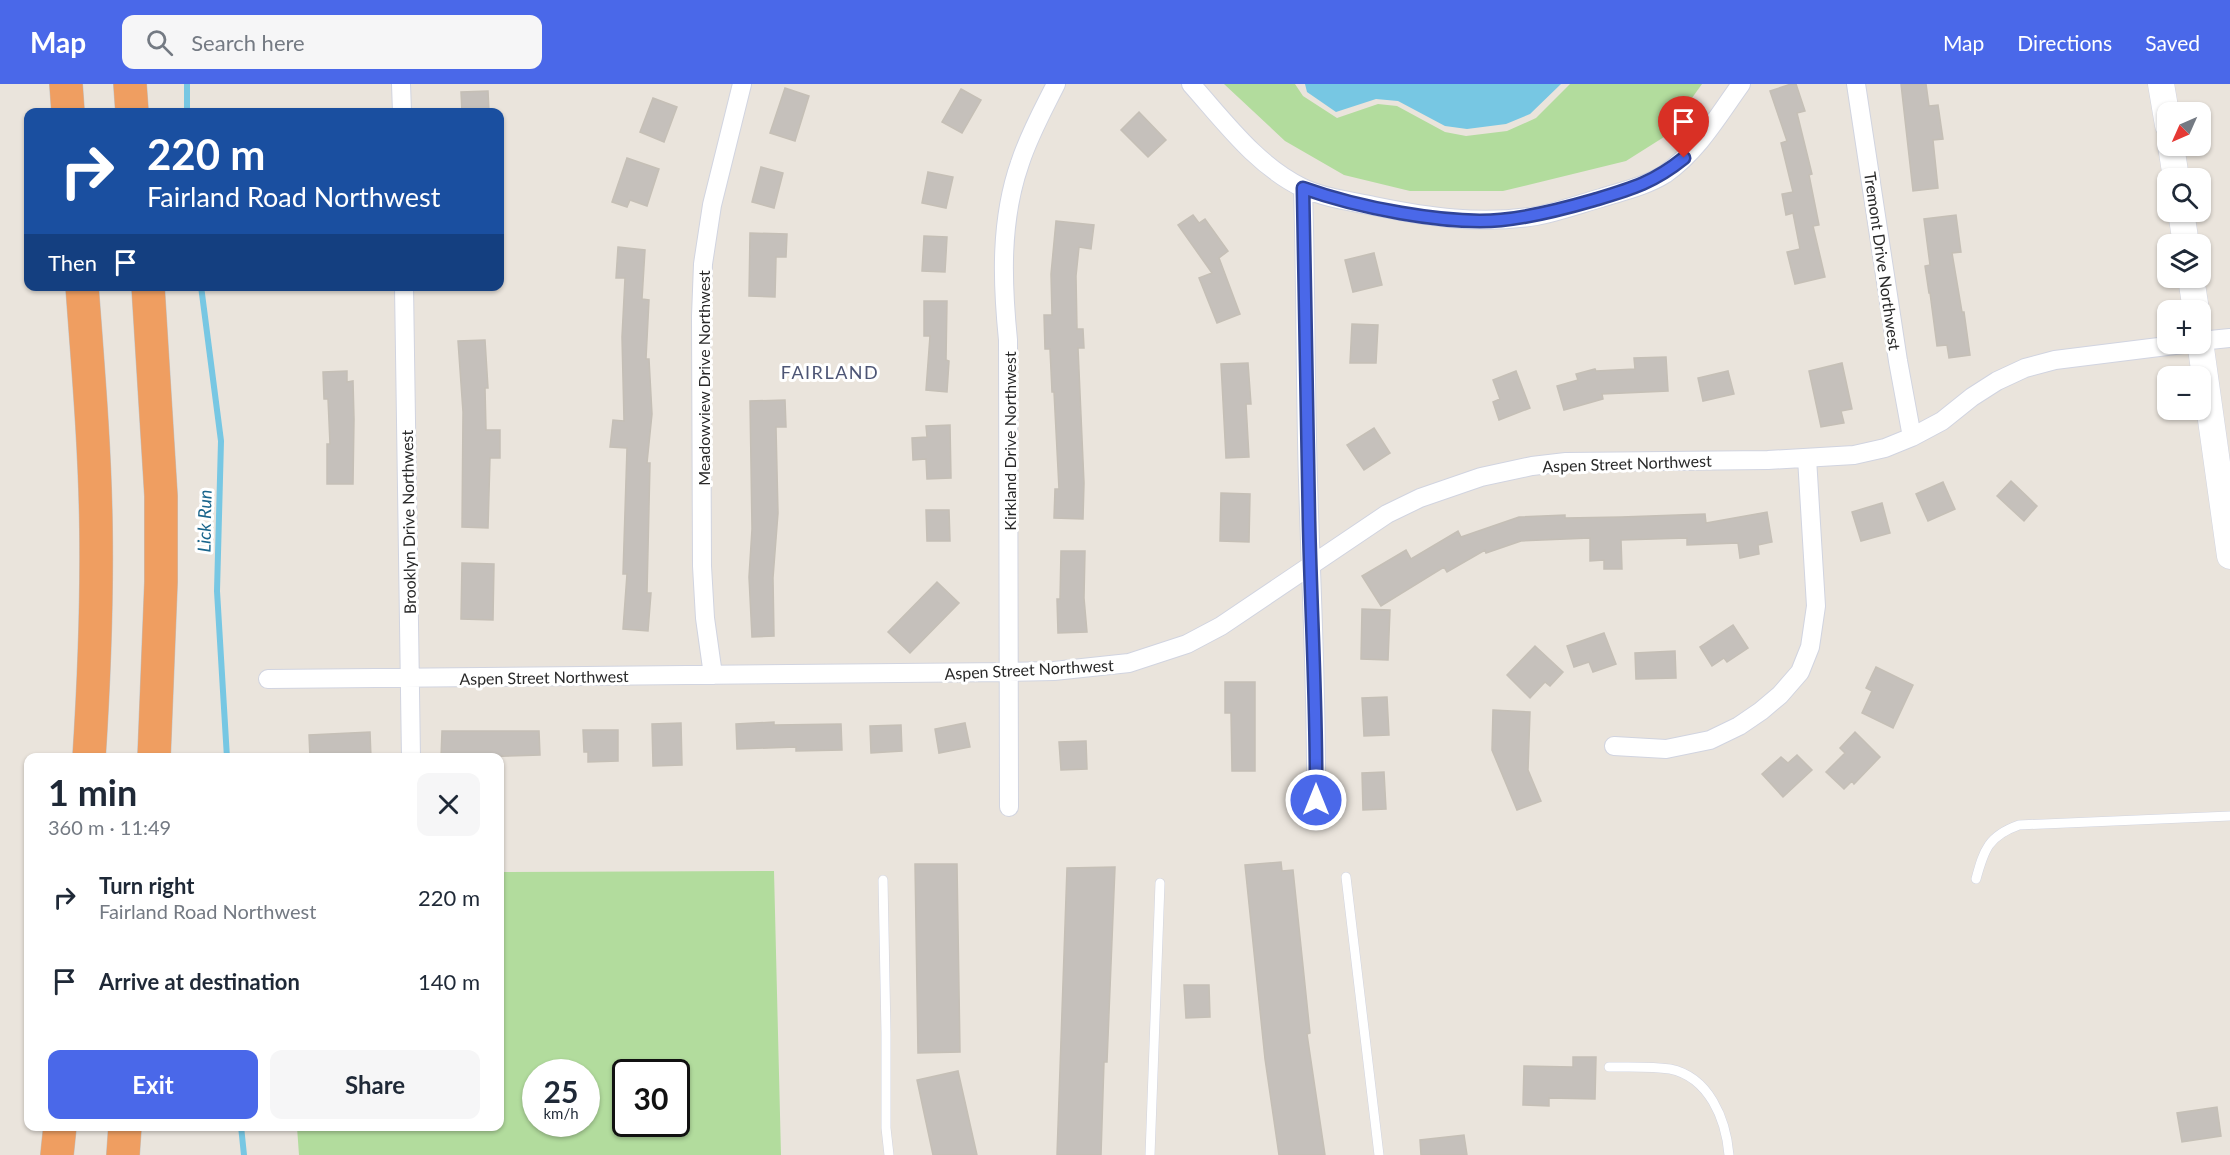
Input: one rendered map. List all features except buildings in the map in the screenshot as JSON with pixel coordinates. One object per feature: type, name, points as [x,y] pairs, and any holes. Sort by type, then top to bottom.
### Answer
[{"type":"highway","points":[[66,84],[68,108]]},
{"type":"highway","points":[[130,84],[132,108]]},
{"type":"highway","points":[[82,291],[90,385],[96,528],[94,670],[89,753]]},
{"type":"highway","points":[[148,291],[161,496],[161,582],[154,753]]},
{"type":"highway","points":[[57,1155],[59,1131]]},
{"type":"highway","points":[[123,1155],[125,1131]]},
{"type":"main road","points":[[2161,84],[2164,102]]},
{"type":"main road","points":[[2202,354],[2230,556]]},
{"type":"street","points":[[401,84],[402,108]]},
{"type":"street","name":"Meadowview Drive Northwest","points":[[713,675],[705,618],[702,566],[701,316],[704,264],[712,205],[742,84]]},
{"type":"street","name":"Kirkland Drive Northwest","points":[[1009,807],[1008,340],[1004,296],[1004,243],[1010,201],[1019,164],[1033,128],[1056,84]]},
{"type":"street","points":[[1191,84],[1258,157],[1278,173],[1303,188],[1328,197],[1401,212],[1460,220],[1499,220],[1560,210],[1640,186],[1664,174],[1684,158],[1702,139],[1741,84]]},
{"type":"street","name":"Tremont Drive Northwest","points":[[1856,84],[1898,361],[1912,437]]},
{"type":"street","points":[[1303,188],[1310,566],[1317,711],[1316,800]]},
{"type":"street","name":"Brooklyn Drive Northwest","points":[[404,291],[411,753]]},
{"type":"street","points":[[2211,340],[2230,338]]},
{"type":"street","name":"Aspen Street Northwest","points":[[268,679],[1009,672],[1129,663],[1187,644],[1221,626],[1387,514],[1420,498],[1481,477],[1532,466],[1566,462],[1807,458],[1854,455],[1885,448],[1912,437],[1942,421],[1972,397],[1998,381],[2025,369],[2055,360],[2157,347]]},
{"type":"street","points":[[1614,746],[1666,749],[1710,740],[1739,726],[1761,711],[1780,695],[1800,672],[1810,647],[1816,606],[1807,458]]},
{"type":"lane","points":[[1976,879],[1984,852],[1992,839],[2004,830],[2019,825],[2230,816]]},
{"type":"lane","points":[[1346,877],[1379,1155]]},
{"type":"lane","points":[[883,880],[886,1128],[889,1155]]},
{"type":"lane","points":[[1150,1155],[1160,883]]},
{"type":"lane","points":[[1609,1067],[1670,1069],[1700,1084],[1712,1098],[1722,1121],[1729,1155]]},
{"type":"green space","points":[[1224,84],[1295,84],[1303,96],[1337,118],[1378,104],[1397,106],[1445,132],[1466,136],[1507,131],[1536,118],[1570,84],[1702,84],[1664,137],[1626,161],[1503,191],[1410,191],[1344,175],[1285,141]]},
{"type":"green space","points":[[774,871],[781,1155],[299,1155],[297,1131],[504,1131],[504,872]]},
{"type":"water","points":[[1305,84],[1561,84],[1530,114],[1506,124],[1467,129],[1445,126],[1398,101],[1376,99],[1336,112],[1307,92]]},
{"type":"waterway","name":"Lick Run","points":[[187,84],[187,108]]},
{"type":"waterway","name":"Lick Run","points":[[202,291],[221,441],[217,591],[227,753]]},
{"type":"waterway","name":"Lick Run","points":[[242,1131],[244,1155]]},
{"type":"district","name":"FAIRLAND","points":[[830,372]]},
{"type":"route","points":[[1316,800],[1317,711],[1311,608],[1306,440],[1303,188],[1328,197],[1411,214],[1460,220],[1499,220],[1537,216],[1640,186],[1664,174],[1684,158]]}]
